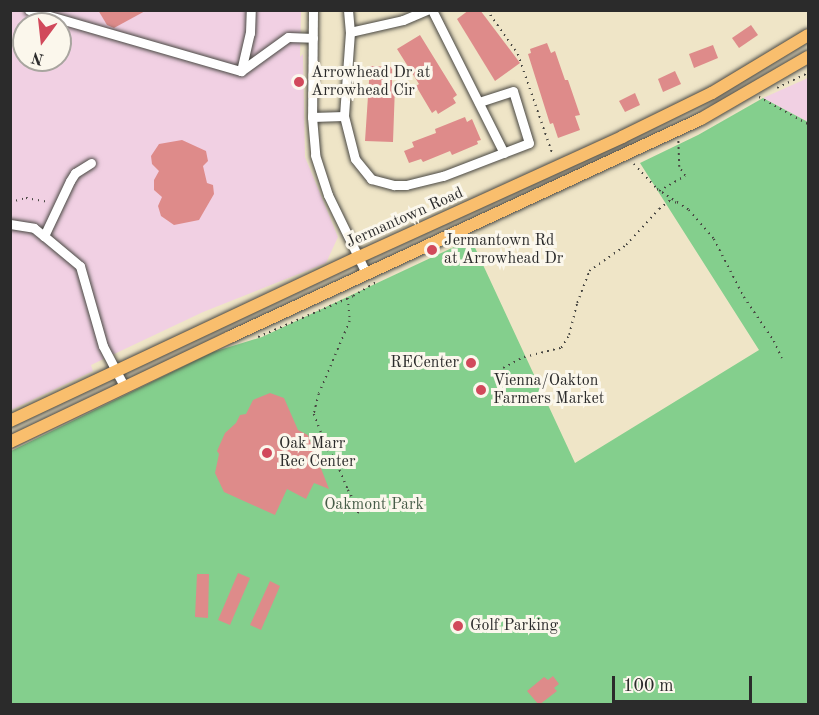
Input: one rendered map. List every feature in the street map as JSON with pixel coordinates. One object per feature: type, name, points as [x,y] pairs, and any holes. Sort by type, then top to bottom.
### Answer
[{"type":"main road","name":"Jermantown Road","points":[[10,421],[703,98],[808,35]]},
{"type":"main road","name":"Jermantown Road","points":[[10,442],[366,273],[629,153],[731,103],[808,57]]},
{"type":"street","points":[[241,71],[250,33],[251,10]]},
{"type":"street","points":[[313,10],[313,141],[320,173],[366,273]]},
{"type":"street","points":[[348,10],[350,32],[344,116],[355,159],[371,179],[394,186],[406,185],[443,176],[529,143],[513,91],[479,102]]},
{"type":"street","points":[[350,32],[403,20],[427,10]]},
{"type":"street","points":[[432,10],[504,153]]},
{"type":"street","points":[[72,21],[241,71]]},
{"type":"street","points":[[241,71],[288,38],[313,39]]},
{"type":"street","points":[[312,117],[344,116]]},
{"type":"street","points":[[44,236],[75,173],[91,163]]},
{"type":"street","points":[[10,224],[29,226],[80,266],[103,346],[124,386]]},
{"type":"path","points":[[487,10],[518,54],[554,160]]},
{"type":"path","points":[[759,97],[808,124]]},
{"type":"path","points":[[659,191],[685,176],[679,168],[678,140]]},
{"type":"path","points":[[629,153],[644,177],[659,191],[680,203],[714,239],[744,297],[774,341],[782,358]]},
{"type":"path","points":[[10,202],[26,198],[48,202]]},
{"type":"path","points":[[503,368],[524,357],[561,348],[590,272],[626,245],[669,201],[680,203]]},
{"type":"path","points":[[353,296],[378,281]]},
{"type":"path","points":[[348,297],[350,321],[319,394],[314,414],[328,450],[335,459],[348,490],[354,500],[365,503],[365,506],[354,503],[363,508],[357,514]]},
{"type":"shaded area","points":[[11,11],[301,11],[300,57],[303,54],[305,157],[338,237],[326,263],[203,312],[91,365],[93,371],[11,410]]},
{"type":"shaded area","points":[[808,78],[808,122],[763,98]]},
{"type":"green space","name":"Oakmont Park","points":[[763,98],[808,122],[808,704],[11,704],[11,451],[213,352],[262,337],[471,239],[575,463],[759,350],[640,163],[698,135]]},
{"type":"building","points":[[98,10],[147,10],[114,28],[107,25]]},
{"type":"building","points":[[469,10],[480,10],[520,63],[495,81],[457,19]]},
{"type":"building","points":[[751,25],[758,35],[739,48],[732,38]]},
{"type":"building","points":[[420,35],[457,95],[453,98],[456,103],[438,114],[436,110],[432,113],[416,86],[419,84],[397,49]]},
{"type":"building","points":[[547,43],[551,53],[555,51],[580,115],[575,116],[580,130],[558,138],[553,123],[550,124],[528,54],[531,53],[530,49]]},
{"type":"building","points":[[713,45],[718,58],[694,68],[689,54]]},
{"type":"building","points":[[370,66],[392,67],[392,86],[395,86],[393,142],[365,141]]},
{"type":"building","points":[[675,71],[681,84],[663,92],[658,79]]},
{"type":"building","points":[[635,93],[640,105],[625,112],[619,101]]},
{"type":"building","points":[[465,117],[467,122],[472,119],[481,140],[477,141],[478,144],[452,155],[450,151],[423,162],[421,159],[409,163],[404,151],[414,147],[412,142],[436,133],[435,129]]},
{"type":"building","points":[[182,140],[206,151],[208,161],[203,166],[207,183],[213,185],[214,194],[199,220],[174,225],[161,216],[158,206],[162,197],[154,190],[154,180],[159,171],[152,164],[151,156],[159,144]]},
{"type":"building","name":"Oak Marr Rec Center","points":[[270,393],[284,398],[298,430],[308,435],[329,489],[314,483],[306,499],[287,489],[275,515],[224,492],[215,473],[219,454],[217,451],[225,433],[236,423],[240,415],[246,414],[253,400]]},
{"type":"building","points":[[238,573],[250,578],[230,625],[218,620]]},
{"type":"building","points":[[197,574],[209,574],[208,618],[195,617]]},
{"type":"building","points":[[270,581],[280,586],[261,630],[250,625]]},
{"type":"building","points":[[553,676],[559,684],[554,688],[557,691],[539,705],[527,691],[544,677],[548,680]]},
{"type":"place","name":"Arrowhead Dr at Arrowhead Cir","points":[[299,82]]},
{"type":"place","name":"Jermantown Rd at Arrowhead Dr","points":[[432,250]]},
{"type":"place","name":"RECenter","points":[[471,363]]},
{"type":"place","name":"Vienna/Oakton Farmers Market","points":[[481,390]]},
{"type":"place","name":"Oak Marr Rec Center","points":[[267,453]]},
{"type":"place","name":"Golf Parking","points":[[458,626]]}]
